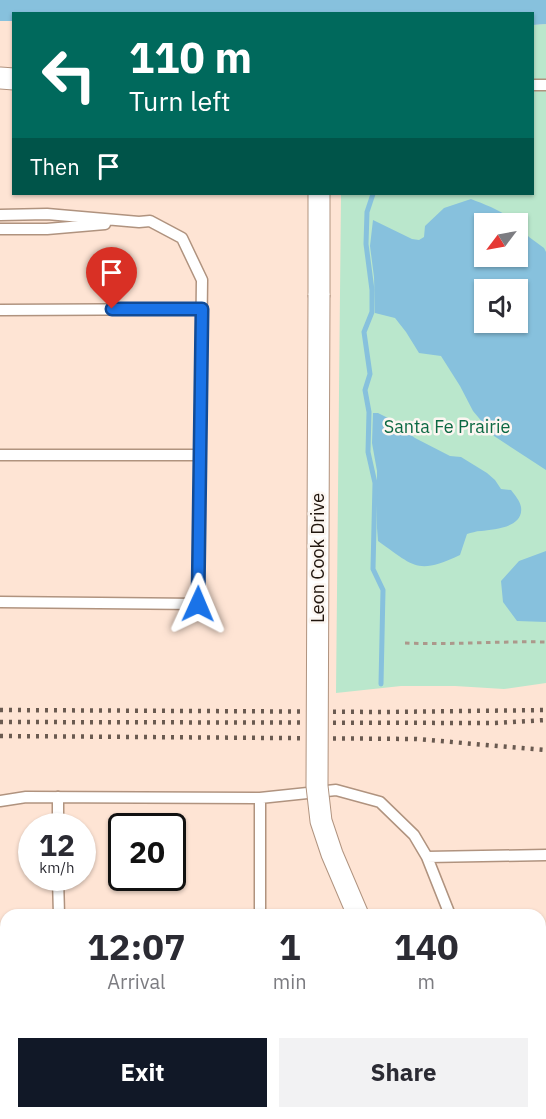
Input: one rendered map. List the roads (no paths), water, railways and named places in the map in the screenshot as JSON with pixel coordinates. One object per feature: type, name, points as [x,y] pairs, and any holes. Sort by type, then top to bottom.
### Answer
[{"type":"street","name":"Leon Cook Drive","points":[[319,195],[317,786],[321,821],[356,909]]},
{"type":"lane","points":[[0,215],[47,214],[139,222]]},
{"type":"lane","points":[[0,229],[47,229],[150,221],[182,238],[202,280],[198,604],[0,602]]},
{"type":"lane","points":[[0,310],[202,309]]},
{"type":"lane","points":[[0,455],[200,455]]},
{"type":"lane","points":[[0,801],[26,797],[260,798],[336,790],[380,801],[414,835],[427,857],[448,909]]},
{"type":"lane","points":[[58,797],[58,813]]},
{"type":"lane","points":[[260,798],[260,909]]},
{"type":"lane","points":[[427,857],[546,855]]},
{"type":"lane","points":[[58,891],[59,909]]},
{"type":"water","points":[[0,0],[546,0],[546,24],[534,25],[534,12],[12,12],[12,21],[0,21]]},
{"type":"water","points":[[471,199],[502,213],[474,213],[474,267],[528,267],[528,236],[546,252],[546,470],[494,436],[473,411],[441,356],[419,353],[395,318],[375,313],[370,246],[373,220],[412,239],[419,240],[424,237],[425,226],[444,208]]},
{"type":"water","points":[[373,413],[390,419],[415,438],[450,456],[461,457],[487,473],[501,489],[511,490],[521,507],[518,519],[507,526],[467,534],[460,555],[434,565],[425,566],[409,562],[378,541],[377,471],[372,443]]},
{"type":"water","points":[[546,551],[546,622],[517,621],[503,602],[501,581],[519,561]]},
{"type":"waterway","points":[[373,195],[367,212],[366,244],[372,290],[372,312],[364,332],[370,374],[365,390],[369,412],[368,452],[375,483],[373,569],[383,590],[381,684]]},
{"type":"railway","points":[[0,710],[386,712],[546,710]]},
{"type":"railway","points":[[0,722],[495,723],[546,720]]},
{"type":"railway","points":[[0,736],[416,739],[546,750]]},
{"type":"park label","name":"Santa Fe Prairie","points":[[447,427]]}]
